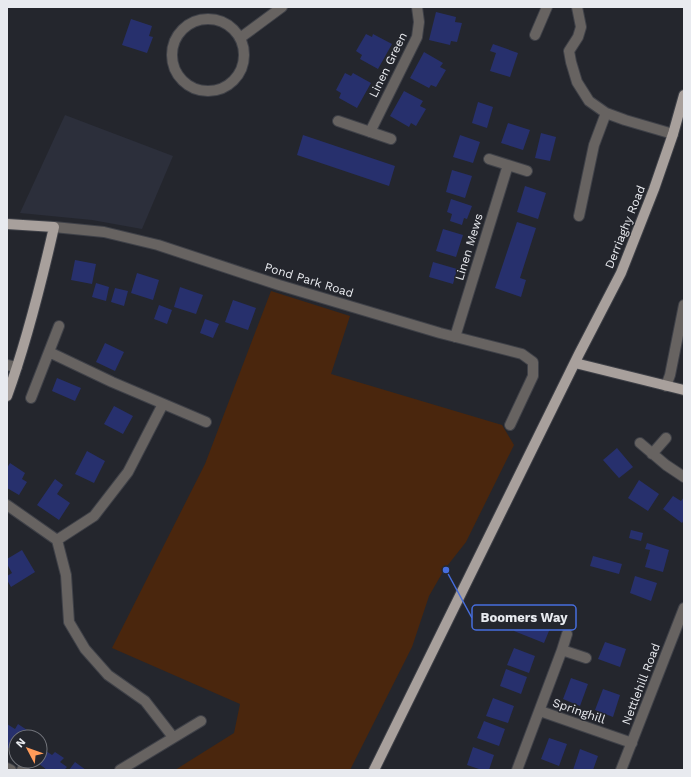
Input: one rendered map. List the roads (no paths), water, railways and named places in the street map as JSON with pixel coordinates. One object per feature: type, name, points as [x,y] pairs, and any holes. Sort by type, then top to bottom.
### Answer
[{"type":"main road","name":"Derriaghy Road","points":[[374,770],[621,273],[654,189],[673,134],[684,95]]},
{"type":"main road","name":"Pond Park Road","points":[[7,224],[54,226]]},
{"type":"main road","points":[[7,396],[18,367],[40,287],[54,226]]},
{"type":"main road","points":[[575,363],[684,390]]},
{"type":"street","points":[[240,38],[282,7]]},
{"type":"street","name":"Linen Green","points":[[370,132],[417,37],[419,22],[417,7]]},
{"type":"street","points":[[535,35],[547,7]]},
{"type":"street","points":[[577,7],[581,27],[578,37],[569,51],[577,82],[589,101],[606,113],[673,134]]},
{"type":"street","points":[[205,19],[221,21],[231,28],[240,38],[244,53],[241,69],[233,80],[221,89],[210,91],[198,90],[186,84],[176,73],[172,58],[174,42],[180,31],[194,21],[205,19]]},
{"type":"street","points":[[579,216],[594,145],[606,113]]},
{"type":"street","points":[[338,121],[391,138]]},
{"type":"street","points":[[489,159],[527,171]]},
{"type":"street","name":"Linen Mews","points":[[455,337],[508,165]]},
{"type":"street","name":"Pond Park Road","points":[[54,226],[104,232],[158,245],[279,285],[455,337],[522,354],[533,362],[533,376],[510,425]]},
{"type":"street","points":[[666,386],[670,375],[684,305]]},
{"type":"street","points":[[31,398],[59,326]]},
{"type":"street","points":[[49,352],[112,382],[206,422]]},
{"type":"street","points":[[7,365],[18,367]]},
{"type":"street","points":[[57,540],[94,516],[128,472],[163,404]]},
{"type":"street","points":[[652,454],[666,438]]},
{"type":"street","points":[[640,443],[666,465],[684,477]]},
{"type":"street","points":[[7,505],[57,540],[66,575],[69,622],[85,649],[108,675],[145,701],[173,737]]},
{"type":"street","name":"Nettlehill Road","points":[[622,770],[684,608]]},
{"type":"street","name":"Springhill","points":[[517,770],[540,711],[567,634]]},
{"type":"street","points":[[562,650],[586,658]]},
{"type":"street","name":"Springhill","points":[[540,711],[632,743]]},
{"type":"street","points":[[120,770],[201,721]]},
{"type":"street","points":[[7,768],[11,770]]},
{"type":"place","name":"Boomers Way","points":[[446,570]]}]
